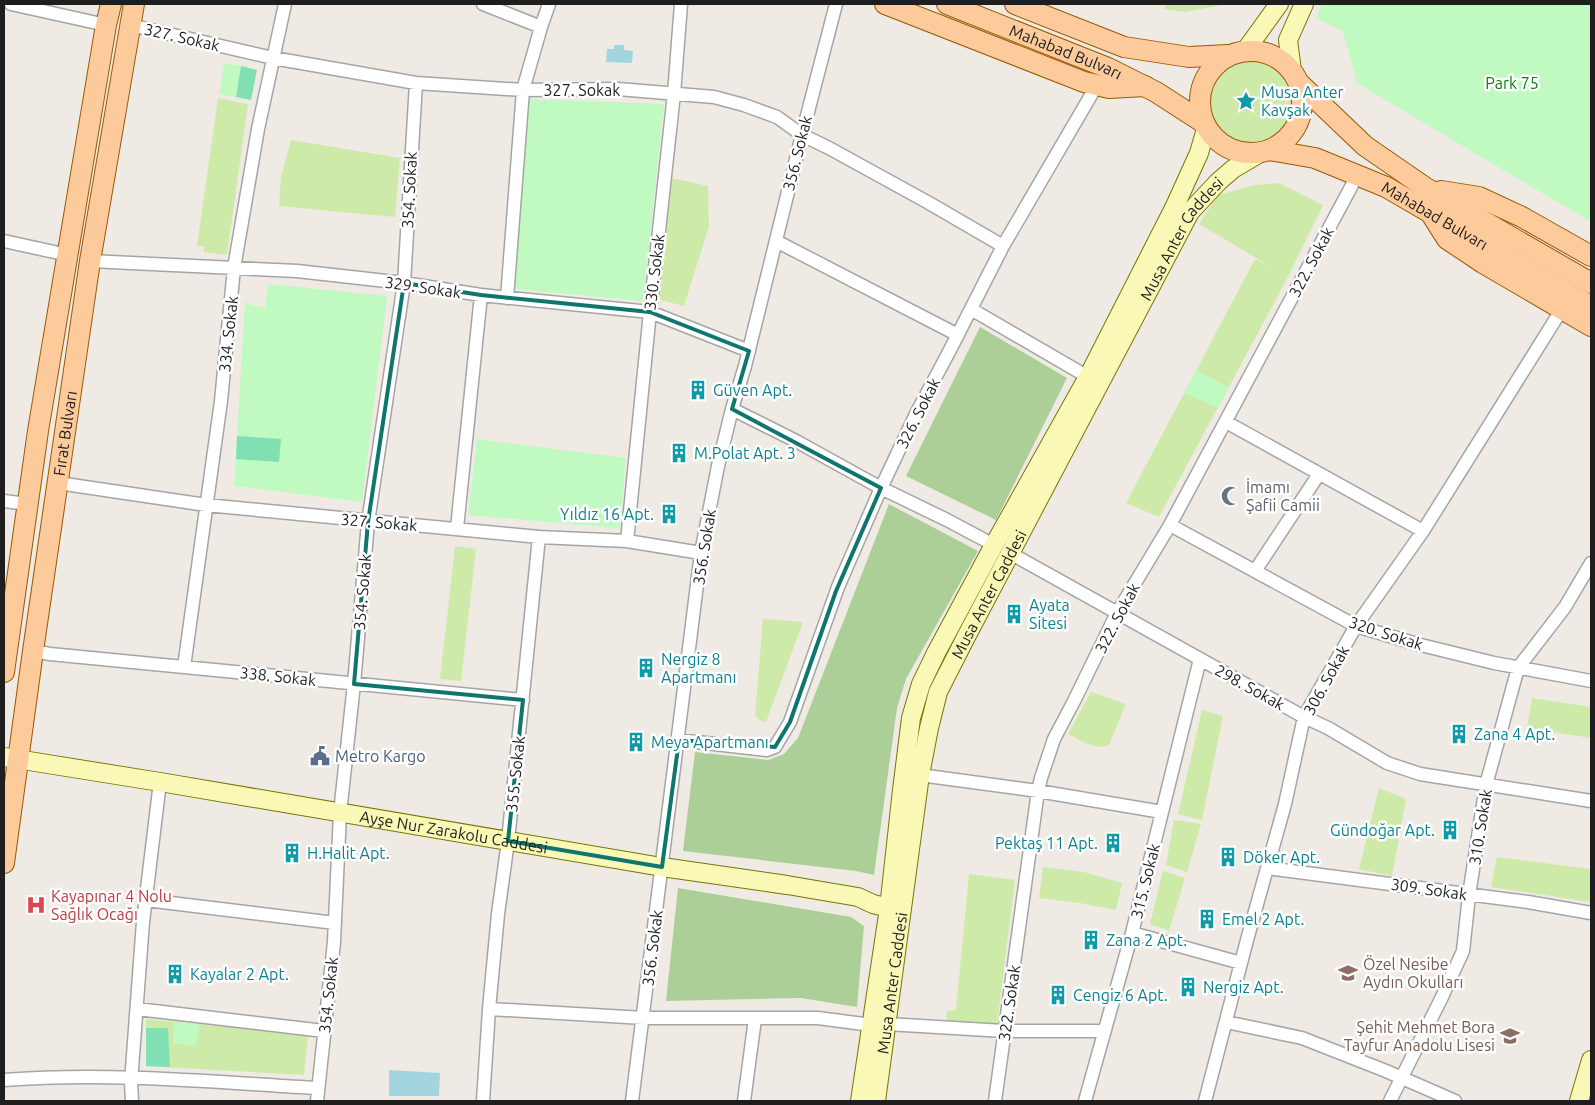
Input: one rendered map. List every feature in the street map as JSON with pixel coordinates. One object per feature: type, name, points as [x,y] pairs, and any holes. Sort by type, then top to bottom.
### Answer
[{"type":"main road","name":"Fırat Bulvarı","points":[[4,672],[27,504],[111,4]]},
{"type":"main road","name":"Fırat Bulvarı","points":[[4,863],[11,758],[23,730],[90,261],[134,4]]},
{"type":"main road","points":[[885,4],[1084,82],[1109,88],[1147,86]]},
{"type":"main road","name":"Mahabad Bulvarı","points":[[947,4],[1108,68],[1147,86],[1205,126]]},
{"type":"main road","name":"Mahabad Bulvarı","points":[[1015,4],[1124,47],[1189,57],[1237,53]]},
{"type":"main road","points":[[1037,4],[1056,21]]},
{"type":"main road","points":[[1237,53],[1279,4]]},
{"type":"main road","points":[[1295,77],[1283,62],[1272,55],[1255,50],[1237,53],[1214,65],[1204,79],[1200,96],[1200,113],[1205,126],[1220,144],[1245,154],[1274,148],[1286,139],[1296,127],[1301,113],[1302,98],[1295,77],[1288,40],[1304,4]]},
{"type":"main road","name":"Mahabad Bulvarı","points":[[1295,77],[1364,146],[1426,188],[1591,283]]},
{"type":"main road","name":"Musa Anter Caddesi","points":[[896,909],[902,790],[911,718],[921,684],[994,545],[1088,377],[1175,206],[1198,153],[1205,126]]},
{"type":"main road","name":"Mahabad Bulvarı","points":[[1264,151],[1315,158],[1386,187],[1591,306]]},
{"type":"main road","name":"Musa Anter Caddesi","points":[[860,1101],[879,1024],[896,909],[929,728],[938,692],[1190,212],[1233,169],[1264,151]]},
{"type":"main road","points":[[1426,188],[1478,197],[1522,217],[1591,256]]},
{"type":"main road","points":[[1431,213],[1447,239],[1483,263],[1591,326]]},
{"type":"main road","name":"Ayşe Nur Zarakolu Caddesi","points":[[11,758],[662,867],[787,884],[858,897],[873,904],[896,909]]},
{"type":"main road","name":"Musa Anter Caddesi","points":[[876,1101],[879,1024]]},
{"type":"main road","points":[[1579,1101],[1591,1060]]},
{"type":"street","points":[[11,4],[106,25]]},
{"type":"street","name":"334. Sokak","points":[[184,667],[221,400],[234,268],[258,129],[285,4]]},
{"type":"street","points":[[483,4],[541,26]]},
{"type":"street","points":[[507,298],[523,90],[549,4]]},
{"type":"street","name":"330. Sokak","points":[[627,541],[674,94],[681,4]]},
{"type":"street","name":"356. Sokak","points":[[632,1101],[644,1018],[701,553],[718,466],[732,409],[749,351],[836,4]]},
{"type":"street","name":"327. Sokak","points":[[130,25],[274,58],[416,83],[523,90],[618,89],[714,97],[744,104],[777,117],[802,135],[830,148],[1002,246]]},
{"type":"street","name":"354. Sokak","points":[[317,1101],[335,923],[340,813],[354,684],[368,522],[404,283],[416,83]]},
{"type":"street","name":"326. Sokak","points":[[679,740],[767,750],[775,747],[790,722],[838,586],[916,414],[1002,246],[1097,85]]},
{"type":"street","name":"322. Sokak","points":[[995,1101],[1038,791],[1054,739],[1117,613],[1170,525],[1358,174]]},
{"type":"street","points":[[4,241],[68,255]]},
{"type":"street","points":[[776,241],[958,335]]},
{"type":"street","name":"329. Sokak","points":[[90,261],[297,271],[404,283],[482,296],[650,312],[749,351]]},
{"type":"street","points":[[457,528],[482,296]]},
{"type":"street","points":[[971,309],[1088,377]]},
{"type":"street","name":"306. Sokak","points":[[1205,1101],[1285,804],[1304,717],[1356,626],[1423,531],[1562,310]]},
{"type":"street","points":[[732,409],[994,545]]},
{"type":"street","points":[[1226,422],[1423,531]]},
{"type":"street","points":[[1255,571],[1320,474]]},
{"type":"street","name":"327. Sokak","points":[[58,484],[206,505],[540,537],[627,541],[701,553]]},
{"type":"street","points":[[4,501],[27,504]]},
{"type":"street","name":"320. Sokak","points":[[1170,525],[1356,626],[1417,644],[1518,668],[1591,680]]},
{"type":"street","name":"355. Sokak","points":[[483,1101],[498,914],[508,841],[540,537]]},
{"type":"street","name":"298. Sokak","points":[[1010,553],[1304,717],[1328,728],[1387,763],[1420,774],[1591,801]]},
{"type":"street","name":"310. Sokak","points":[[1390,1101],[1463,951],[1469,895],[1486,785],[1518,668],[1565,607],[1591,563]]},
{"type":"street","name":"338. Sokak","points":[[33,651],[523,700]]},
{"type":"street","name":"315. Sokak","points":[[1085,1101],[1132,933],[1200,659]]},
{"type":"street","points":[[920,775],[1038,791],[1162,812]]},
{"type":"street","points":[[132,1101],[143,922],[160,782]]},
{"type":"street","name":"309. Sokak","points":[[1267,868],[1528,902],[1591,913]]},
{"type":"street","points":[[146,900],[335,923]]},
{"type":"street","points":[[1132,933],[1241,963]]},
{"type":"street","points":[[137,1009],[324,1031]]},
{"type":"street","points":[[489,1009],[644,1018],[818,1018],[1004,1032],[1105,1031]]},
{"type":"street","points":[[744,1101],[755,1018]]},
{"type":"street","points":[[1226,1022],[1302,1038],[1455,1101]]},
{"type":"street","points":[[4,1080],[45,1077],[132,1077],[318,1088]]},
{"type":"highlighted area","points":[[404,283],[481,295],[650,312],[749,351],[732,409],[881,488],[836,591],[790,722],[775,747],[679,740],[662,867],[508,841],[523,700],[354,684],[368,522]]},
{"type":"green space","points":[[1166,4],[1223,4],[1185,12],[1164,9]]},
{"type":"green space","name":"Park 75","points":[[1322,4],[1591,4],[1591,222],[1357,83],[1343,31],[1316,18]]},
{"type":"green space","points":[[1249,60],[1265,63],[1279,72],[1288,86],[1291,102],[1288,118],[1279,132],[1265,141],[1249,144],[1233,141],[1219,132],[1210,118],[1207,102],[1210,86],[1219,72],[1233,63]]},
{"type":"green space","points":[[224,63],[241,66],[236,97],[219,94]]},
{"type":"green space","points":[[241,66],[257,70],[251,100],[236,97]]},
{"type":"green space","points":[[218,98],[248,104],[227,255],[204,252],[204,246],[197,246]]},
{"type":"green space","points":[[529,99],[664,104],[643,301],[513,289]]},
{"type":"green space","points":[[291,140],[400,158],[395,217],[279,206],[281,177]]},
{"type":"green space","points":[[671,178],[708,186],[709,226],[684,306],[657,299]]},
{"type":"green space","points":[[1279,183],[1323,205],[1288,277],[1159,517],[1126,503],[1255,259],[1273,268],[1199,224],[1218,195],[1255,185]]},
{"type":"green space","points":[[268,284],[387,296],[362,502],[234,486],[245,303],[265,308]]},
{"type":"green space","points":[[980,327],[1067,378],[996,520],[906,476]]},
{"type":"green space","points":[[1196,370],[1229,387],[1218,408],[1184,393]]},
{"type":"green space","points":[[237,436],[281,439],[279,462],[236,459]]},
{"type":"green space","points":[[477,439],[626,458],[620,528],[468,515]]},
{"type":"green space","points":[[889,504],[978,551],[906,679],[897,708],[874,875],[856,871],[683,851],[695,752],[768,760],[784,754],[798,738]]},
{"type":"green space","points":[[455,546],[476,549],[461,681],[440,679]]},
{"type":"green space","points":[[763,619],[803,622],[766,722],[760,721],[755,715]]},
{"type":"green space","points":[[1091,692],[1126,704],[1109,745],[1093,746],[1068,734]]},
{"type":"green space","points":[[1532,698],[1591,707],[1591,738],[1527,728]]},
{"type":"green space","points":[[1202,710],[1223,716],[1202,820],[1178,814]]},
{"type":"green space","points":[[1379,788],[1406,799],[1392,876],[1359,869]]},
{"type":"green space","points":[[1174,820],[1201,824],[1187,872],[1166,865]]},
{"type":"green space","points":[[1497,857],[1591,869],[1591,902],[1491,887]]},
{"type":"green space","points":[[1043,867],[1084,872],[1122,883],[1116,910],[1039,898]]},
{"type":"green space","points":[[1163,871],[1185,878],[1169,931],[1150,924]]},
{"type":"green space","points":[[969,874],[1015,880],[997,1025],[946,1022],[947,1011],[956,1010]]},
{"type":"green space","points":[[678,888],[851,917],[864,926],[857,1007],[801,998],[666,1001]]},
{"type":"green space","points":[[146,1019],[308,1035],[304,1075],[146,1066]]},
{"type":"green space","points":[[174,1022],[200,1024],[196,1046],[173,1043]]},
{"type":"green space","points":[[146,1028],[168,1028],[170,1067],[146,1066]]},
{"type":"water","points":[[614,45],[624,45],[624,50],[633,51],[632,63],[606,62],[607,49],[614,49]]},
{"type":"water","points":[[389,1070],[440,1073],[439,1096],[389,1096]]},
{"type":"place","name":"Musa Anter Kavşak","points":[[1246,101]]},
{"type":"place","name":"Güven Apt.","points":[[698,390]]},
{"type":"place","name":"M.Polat Apt. 3","points":[[679,453]]},
{"type":"place","name":"İmamı Şafii Camii","points":[[1231,496]]},
{"type":"place","name":"Yıldız 16 Apt.","points":[[669,514]]},
{"type":"place","name":"Ayata Sitesi","points":[[1014,614]]},
{"type":"place","name":"Nergiz 8 Apartmanı","points":[[646,668]]},
{"type":"place","name":"Zana 4 Apt.","points":[[1459,734]]},
{"type":"place","name":"Meya Apartmanı","points":[[636,742]]},
{"type":"place","name":"Metro Kargo","points":[[320,756]]},
{"type":"place","name":"Gündoğar Apt.","points":[[1450,830]]},
{"type":"place","name":"Pektaş 11 Apt.","points":[[1113,843]]},
{"type":"place","name":"H.Halit Apt.","points":[[292,853]]},
{"type":"place","name":"Döker Apt.","points":[[1228,857]]},
{"type":"place","name":"Kayapınar 4 Nolu Sağlık Ocağı","points":[[36,905]]},
{"type":"place","name":"Emel 2 Apt.","points":[[1207,919]]},
{"type":"place","name":"Zana 2 Apt.","points":[[1091,940]]},
{"type":"place","name":"Özel Nesibe Aydın Okulları","points":[[1348,973]]},
{"type":"place","name":"Kayalar 2 Apt.","points":[[175,974]]},
{"type":"place","name":"Nergiz Apt.","points":[[1188,987]]},
{"type":"place","name":"Cengiz 6 Apt.","points":[[1058,995]]},
{"type":"place","name":"Şehit Mehmet Bora Tayfur Anadolu Lisesi","points":[[1510,1036]]}]
